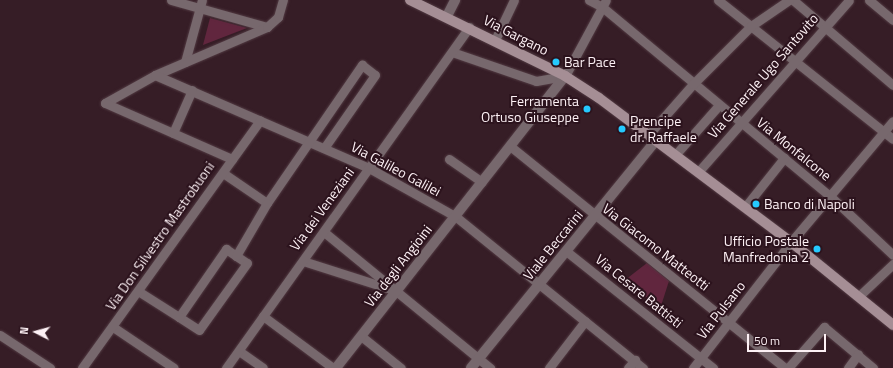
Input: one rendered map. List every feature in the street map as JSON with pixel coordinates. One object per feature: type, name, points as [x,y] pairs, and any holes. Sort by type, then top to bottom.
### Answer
[{"type":"main road","name":"Via Gargano","points":[[410,0],[447,16],[565,76],[699,171],[791,242],[893,325]]},
{"type":"street","points":[[172,0],[201,4],[267,27]]},
{"type":"street","points":[[232,159],[105,103],[155,75],[267,27],[278,17],[283,0]]},
{"type":"street","points":[[447,16],[455,0]]},
{"type":"street","points":[[495,40],[514,0]]},
{"type":"street","name":"Via Monfalcone","points":[[589,0],[604,3],[693,84],[830,196],[893,255]]},
{"type":"street","points":[[718,0],[885,131],[893,139]]},
{"type":"street","name":"Viale Beccarini","points":[[471,368],[594,216],[693,84],[751,26],[789,0]]},
{"type":"street","points":[[793,0],[893,84]]},
{"type":"street","name":"Via Generale Ugo Santovito","points":[[699,171],[740,122],[849,0]]},
{"type":"street","points":[[869,0],[893,20]]},
{"type":"street","points":[[565,76],[604,3]]},
{"type":"street","points":[[185,62],[201,4]]},
{"type":"street","name":"Via dei Veneziani","points":[[226,368],[469,27]]},
{"type":"street","name":"Via Gargano","points":[[452,52],[536,81],[565,76]]},
{"type":"street","points":[[236,256],[265,212],[267,203],[362,65],[375,75],[324,148]]},
{"type":"street","name":"Via Galileo Galilei","points":[[155,75],[369,168],[455,216],[643,368]]},
{"type":"street","name":"Via degli Angioini","points":[[336,368],[565,76]]},
{"type":"street","points":[[173,133],[192,90]]},
{"type":"street","points":[[676,154],[719,105]]},
{"type":"street","name":"Via Don Silvestro Mastrobuoni","points":[[82,368],[113,327],[260,120]]},
{"type":"street","name":"Via Pulsano","points":[[693,368],[791,242],[893,121]]},
{"type":"street","name":"Via Giacomo Matteotti","points":[[510,146],[594,216],[785,368]]},
{"type":"street","points":[[745,207],[784,158]]},
{"type":"street","points":[[449,159],[482,182]]},
{"type":"street","points":[[223,173],[267,203]]},
{"type":"street","points":[[324,232],[490,368]]},
{"type":"street","points":[[138,291],[199,330],[247,263],[226,249],[180,317]]},
{"type":"street","name":"Via Cesare Battisti","points":[[566,251],[712,368]]},
{"type":"street","points":[[302,261],[396,290]]},
{"type":"street","points":[[859,296],[893,264]]},
{"type":"street","points":[[263,316],[332,368]]},
{"type":"street","points":[[549,368],[585,321]]},
{"type":"street","points":[[113,327],[174,368]]},
{"type":"street","points":[[788,368],[824,327],[873,368]]},
{"type":"street","points":[[0,335],[50,368]]},
{"type":"street","points":[[361,336],[401,368]]},
{"type":"street","points":[[238,351],[263,368]]},
{"type":"street","points":[[848,368],[858,354]]},
{"type":"street","points":[[628,368],[635,360]]},
{"type":"shaded area","points":[[210,18],[247,28],[203,45]]},
{"type":"shaded area","points":[[647,263],[669,281],[660,309],[625,280]]},
{"type":"place","name":"Bar Pace","points":[[556,62]]},
{"type":"place","name":"Ferramenta Ortuso Giuseppe","points":[[587,109]]},
{"type":"place","name":"Prencipe dr. Raffaele","points":[[622,129]]},
{"type":"place","name":"Banco di Napoli","points":[[756,204]]},
{"type":"place","name":"Ufficio Postale Manfredonia 2","points":[[817,249]]}]
